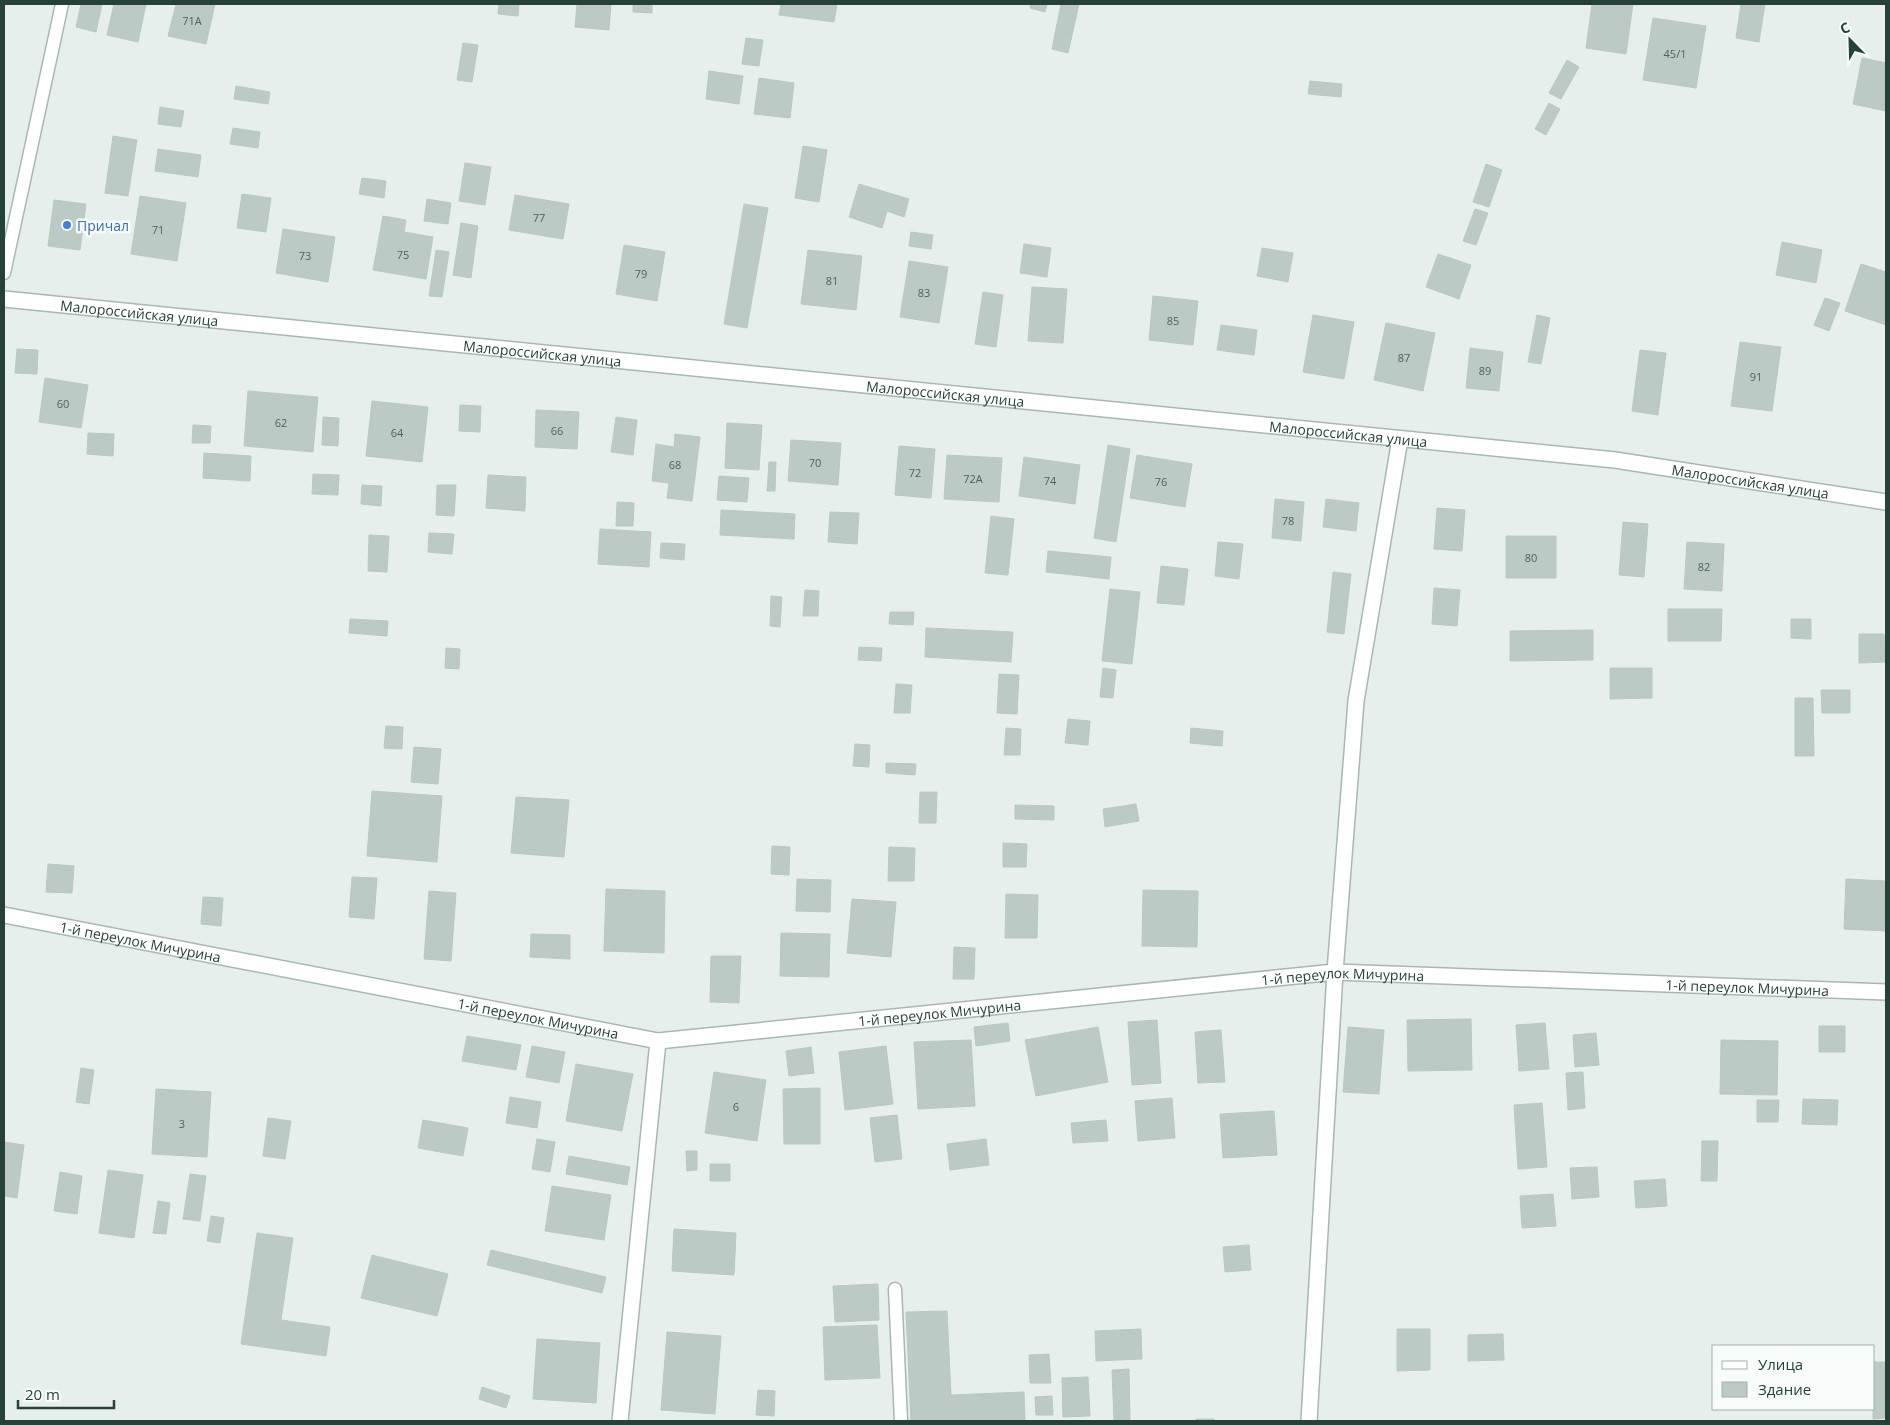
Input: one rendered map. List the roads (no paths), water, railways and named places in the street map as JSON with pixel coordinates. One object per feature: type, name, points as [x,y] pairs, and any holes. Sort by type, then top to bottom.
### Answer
[{"type":"street","name":"Малороссийская улица","points":[[4,300],[1615,460],[1886,502]]},
{"type":"street","points":[[1309,1421],[1335,972],[1356,701],[1400,439]]},
{"type":"street","name":"1-й переулок Мичурина","points":[[4,915],[658,1041],[1335,972],[1886,992]]},
{"type":"street","points":[[620,1421],[658,1041]]},
{"type":"lane","points":[[4,272],[62,4]]},
{"type":"lane","points":[[895,1289],[901,1421]]},
{"type":"place","name":"Причал","points":[[67,225]]}]
